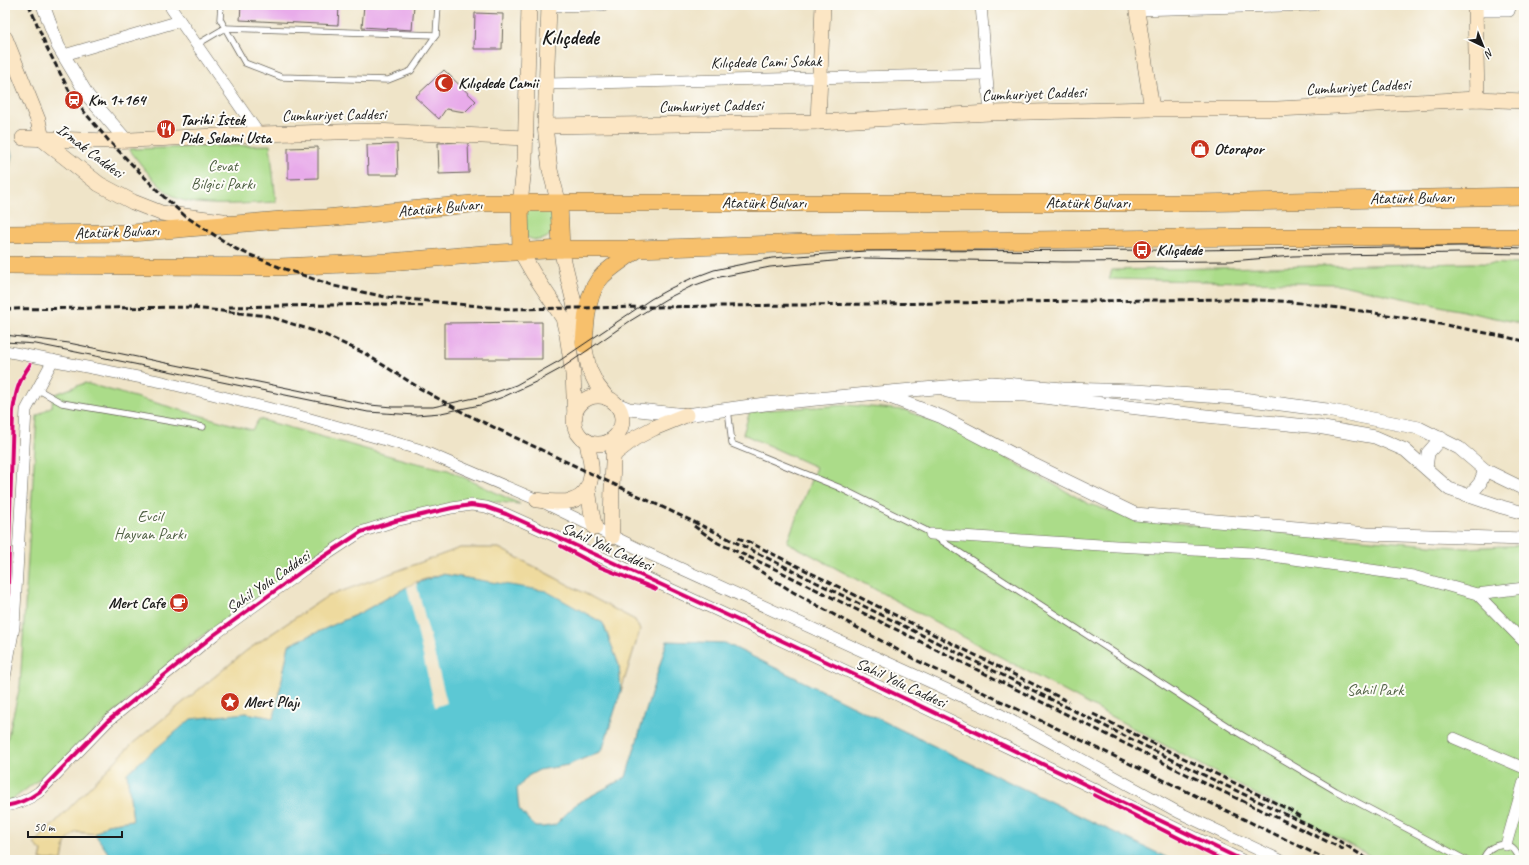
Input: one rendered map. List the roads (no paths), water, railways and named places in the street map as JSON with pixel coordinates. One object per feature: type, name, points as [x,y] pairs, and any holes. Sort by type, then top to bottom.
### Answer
[{"type":"main road","points":[[529,5],[526,138],[520,204],[522,252],[533,273],[563,318],[573,374],[576,430],[581,437],[587,441],[594,444],[602,444],[609,442],[614,438],[620,431],[622,423],[621,415],[597,385],[589,369],[561,249],[559,204],[550,170],[545,126],[549,6]]},
{"type":"main road","points":[[818,122],[823,5]]},
{"type":"main road","points":[[1136,8],[1152,109]]},
{"type":"main road","points":[[1475,8],[1477,99]]},
{"type":"main road","name":"Irmak Caddesi","points":[[5,38],[38,120],[42,139],[99,184],[133,202],[161,213],[242,223]]},
{"type":"main road","name":"Cumhuriyet Caddesi","points":[[545,126],[818,122],[990,113],[1152,109],[1277,109],[1477,99],[1524,101]]},
{"type":"main road","name":"Cumhuriyet Caddesi","points":[[23,138],[109,141],[259,134],[374,131],[526,138]]},
{"type":"main road","name":"Atatürk Bulvarı","points":[[10,234],[132,233],[242,223],[325,218],[482,203],[1195,202],[1524,196]]},
{"type":"main road","name":"Atatürk Bulvarı","points":[[9,265],[279,267],[389,262],[561,249],[638,249],[807,243],[1173,238],[1524,237]]},
{"type":"main road","points":[[584,344],[586,318],[592,292],[602,276],[615,264],[638,249]]},
{"type":"main road","points":[[575,417],[581,404],[586,400],[600,397],[610,401]]},
{"type":"main road","points":[[613,455],[635,438],[654,428],[686,415]]},
{"type":"main road","points":[[612,536],[611,518],[614,438]]},
{"type":"main road","points":[[537,500],[560,503],[581,497],[588,488],[592,474],[587,441]]},
{"type":"main road","points":[[588,488],[595,528]]},
{"type":"street","points":[[43,5],[58,46],[88,96],[126,140]]},
{"type":"street","points":[[170,5],[259,134]]},
{"type":"street","points":[[549,6],[603,5]]},
{"type":"street","points":[[982,5],[990,113]]},
{"type":"street","points":[[1136,8],[1314,5]]},
{"type":"street","points":[[1475,8],[1509,11],[1510,5]]},
{"type":"street","points":[[64,55],[180,21]]},
{"type":"street","name":"Kılıçdede Cami Sokak","points":[[546,84],[986,74]]},
{"type":"street","points":[[5,351],[163,382],[387,439],[418,449],[537,500],[612,536],[994,711],[1178,812],[1280,860]]},
{"type":"street","points":[[5,677],[14,627],[26,410],[53,360]]},
{"type":"street","points":[[610,401],[629,409],[686,415],[728,408],[992,383],[1063,389],[1137,391],[1235,398],[1326,410],[1419,428],[1460,448],[1485,470],[1524,489]]},
{"type":"street","points":[[939,389],[960,394],[1026,396],[1318,427],[1375,437],[1405,450],[1449,489],[1524,513]]},
{"type":"street","points":[[878,393],[942,417],[1024,460],[1135,514],[1367,534],[1524,539]]},
{"type":"street","points":[[1426,468],[1428,453],[1441,438]]},
{"type":"street","points":[[1469,496],[1480,483],[1485,470]]},
{"type":"street","name":"Sahil Yolu Caddesi","points":[[5,806],[17,804],[27,800],[39,792],[108,720],[214,634],[305,569],[362,532],[395,521],[471,505],[486,507],[506,514],[705,604],[1242,860]]},
{"type":"street","points":[[931,534],[1252,553],[1413,576],[1477,594],[1524,588]]},
{"type":"street","points":[[1477,594],[1524,642]]},
{"type":"street","points":[[1454,738],[1524,768]]},
{"type":"street","points":[[1506,845],[1524,781]]},
{"type":"lane","points":[[221,5],[220,19],[245,63],[281,77],[388,80],[411,71],[436,35],[438,5]]},
{"type":"lane","points":[[196,44],[225,28],[436,35]]},
{"type":"lane","points":[[37,390],[62,403],[203,427]]},
{"type":"lane","points":[[728,408],[732,444],[838,487],[931,534],[1242,735],[1336,792],[1466,860]]},
{"type":"lane","points":[[1483,860],[1486,853],[1495,845],[1506,845],[1512,848],[1516,852],[1519,860]]},
{"type":"water","points":[[5,133],[12,155],[5,189]]},
{"type":"water","points":[[5,304],[10,337],[10,363],[5,381]]},
{"type":"water","points":[[442,574],[546,591],[603,623],[619,665],[621,691],[602,751],[568,765],[539,770],[528,776],[517,789],[519,809],[535,827],[555,825],[576,804],[626,777],[667,641],[725,643],[928,743],[1172,860],[113,860],[95,834],[107,824],[133,820],[127,773],[191,719],[246,713],[274,718],[289,645],[360,613],[407,587]]},
{"type":"tram line","points":[[5,335],[69,343],[370,405],[392,407],[433,407],[488,395],[516,385],[559,361],[651,299],[690,279],[714,270],[772,258],[865,251],[1195,250],[1461,246],[1524,248]]},
{"type":"tram line","points":[[5,342],[36,344],[368,412],[416,415],[441,413],[480,405],[503,397],[562,368],[630,321],[666,299],[690,287],[715,278],[770,267],[865,258],[1064,262],[1230,261],[1293,256],[1332,255],[1461,253],[1524,254]]},
{"type":"railway","points":[[29,5],[47,48],[74,100],[109,141],[163,196],[185,216],[236,249],[279,267],[334,286],[386,297],[509,309],[1231,299],[1269,300],[1379,314],[1524,341]]},
{"type":"railway","points":[[229,307],[383,304],[423,306]]},
{"type":"railway","points":[[5,309],[197,307]]},
{"type":"railway","points":[[193,308],[268,316],[323,334],[364,353],[421,389],[466,414],[711,530],[1189,768],[1333,837],[1369,860]]},
{"type":"railway","points":[[694,526],[718,543],[777,570],[1186,774],[1345,850]]},
{"type":"railway","points":[[738,538],[749,542],[1069,702]]},
{"type":"railway","points":[[738,557],[793,592],[914,659],[1328,860]]},
{"type":"railway","points":[[1093,714],[1288,809],[1302,818]]},
{"type":"place","name":"Kılıçdede Camii","points":[[444,83]]},
{"type":"place","name":"Km 1+164","points":[[74,100]]},
{"type":"place","name":"Tarihi İstek Pide Selami Usta","points":[[166,129]]},
{"type":"place","name":"Otorapor","points":[[1200,149]]},
{"type":"place","name":"Kılıçdede","points":[[1142,250]]},
{"type":"place","name":"Mert Cafe","points":[[179,603]]},
{"type":"place","name":"Mert Plajı","points":[[230,702]]},
{"type":"district","name":"Kılıçdede","points":[[570,37]]},
{"type":"park label","name":"Cevat Bilgici Parkı","points":[[223,175]]},
{"type":"park label","name":"Evcil Hayvan Parkı","points":[[150,525]]},
{"type":"park label","name":"Sahil Park","points":[[1375,690]]}]
